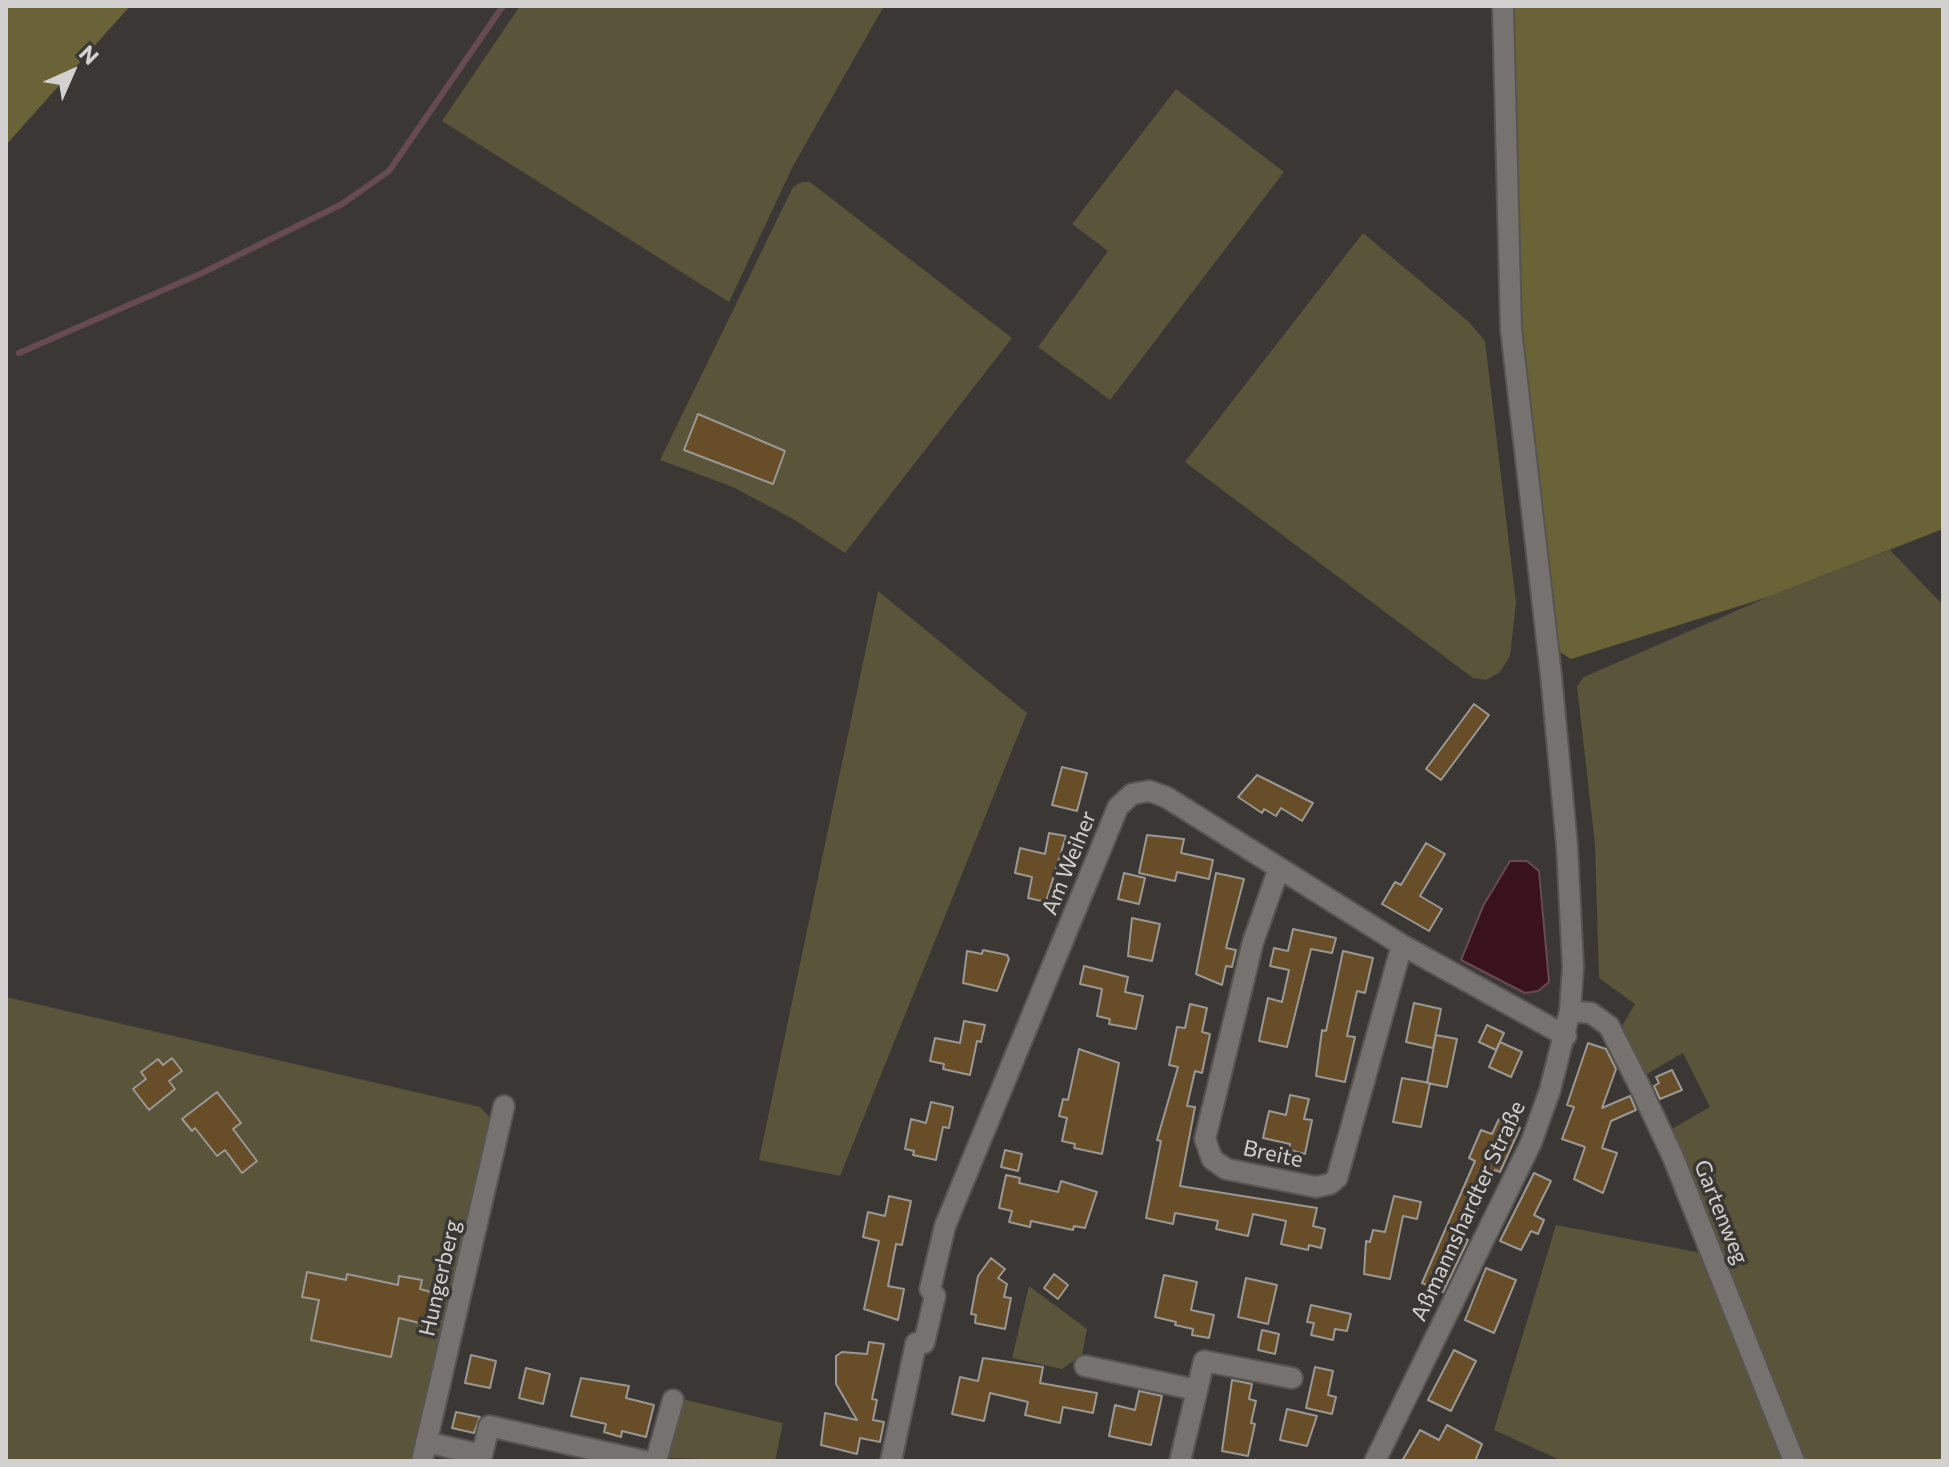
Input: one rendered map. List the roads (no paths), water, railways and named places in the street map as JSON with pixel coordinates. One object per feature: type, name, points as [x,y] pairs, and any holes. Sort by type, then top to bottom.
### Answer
[{"type":"street","name":"Aßmannshardter Straße","points":[[1375,1461],[1531,1143],[1566,1036],[1570,1011],[1572,923],[1551,675],[1511,329],[1503,6]]},
{"type":"street","name":"Am Weiher","points":[[891,1461],[916,1343],[924,1343],[935,1296],[930,1289],[945,1226],[1118,807],[1132,794],[1149,791],[1166,797],[1402,945],[1566,1036]]},
{"type":"street","name":"Breite","points":[[1279,868],[1253,942],[1205,1139],[1212,1159],[1226,1169],[1316,1187],[1330,1184],[1337,1178],[1402,945]]},
{"type":"street","name":"Gartenweg","points":[[1570,1011],[1591,1013],[1609,1026],[1640,1087],[1673,1157],[1794,1461]]},
{"type":"street","name":"Hungerberg","points":[[424,1452],[504,1106]]},
{"type":"street","points":[[1180,1461],[1204,1361],[1292,1378]]},
{"type":"street","points":[[1085,1366],[1197,1390]]},
{"type":"street","points":[[656,1461],[673,1400]]},
{"type":"street","points":[[424,1452],[482,1455],[489,1426],[644,1461]]},
{"type":"waterway","points":[[19,353],[200,274],[342,204],[389,171],[503,6]]}]
